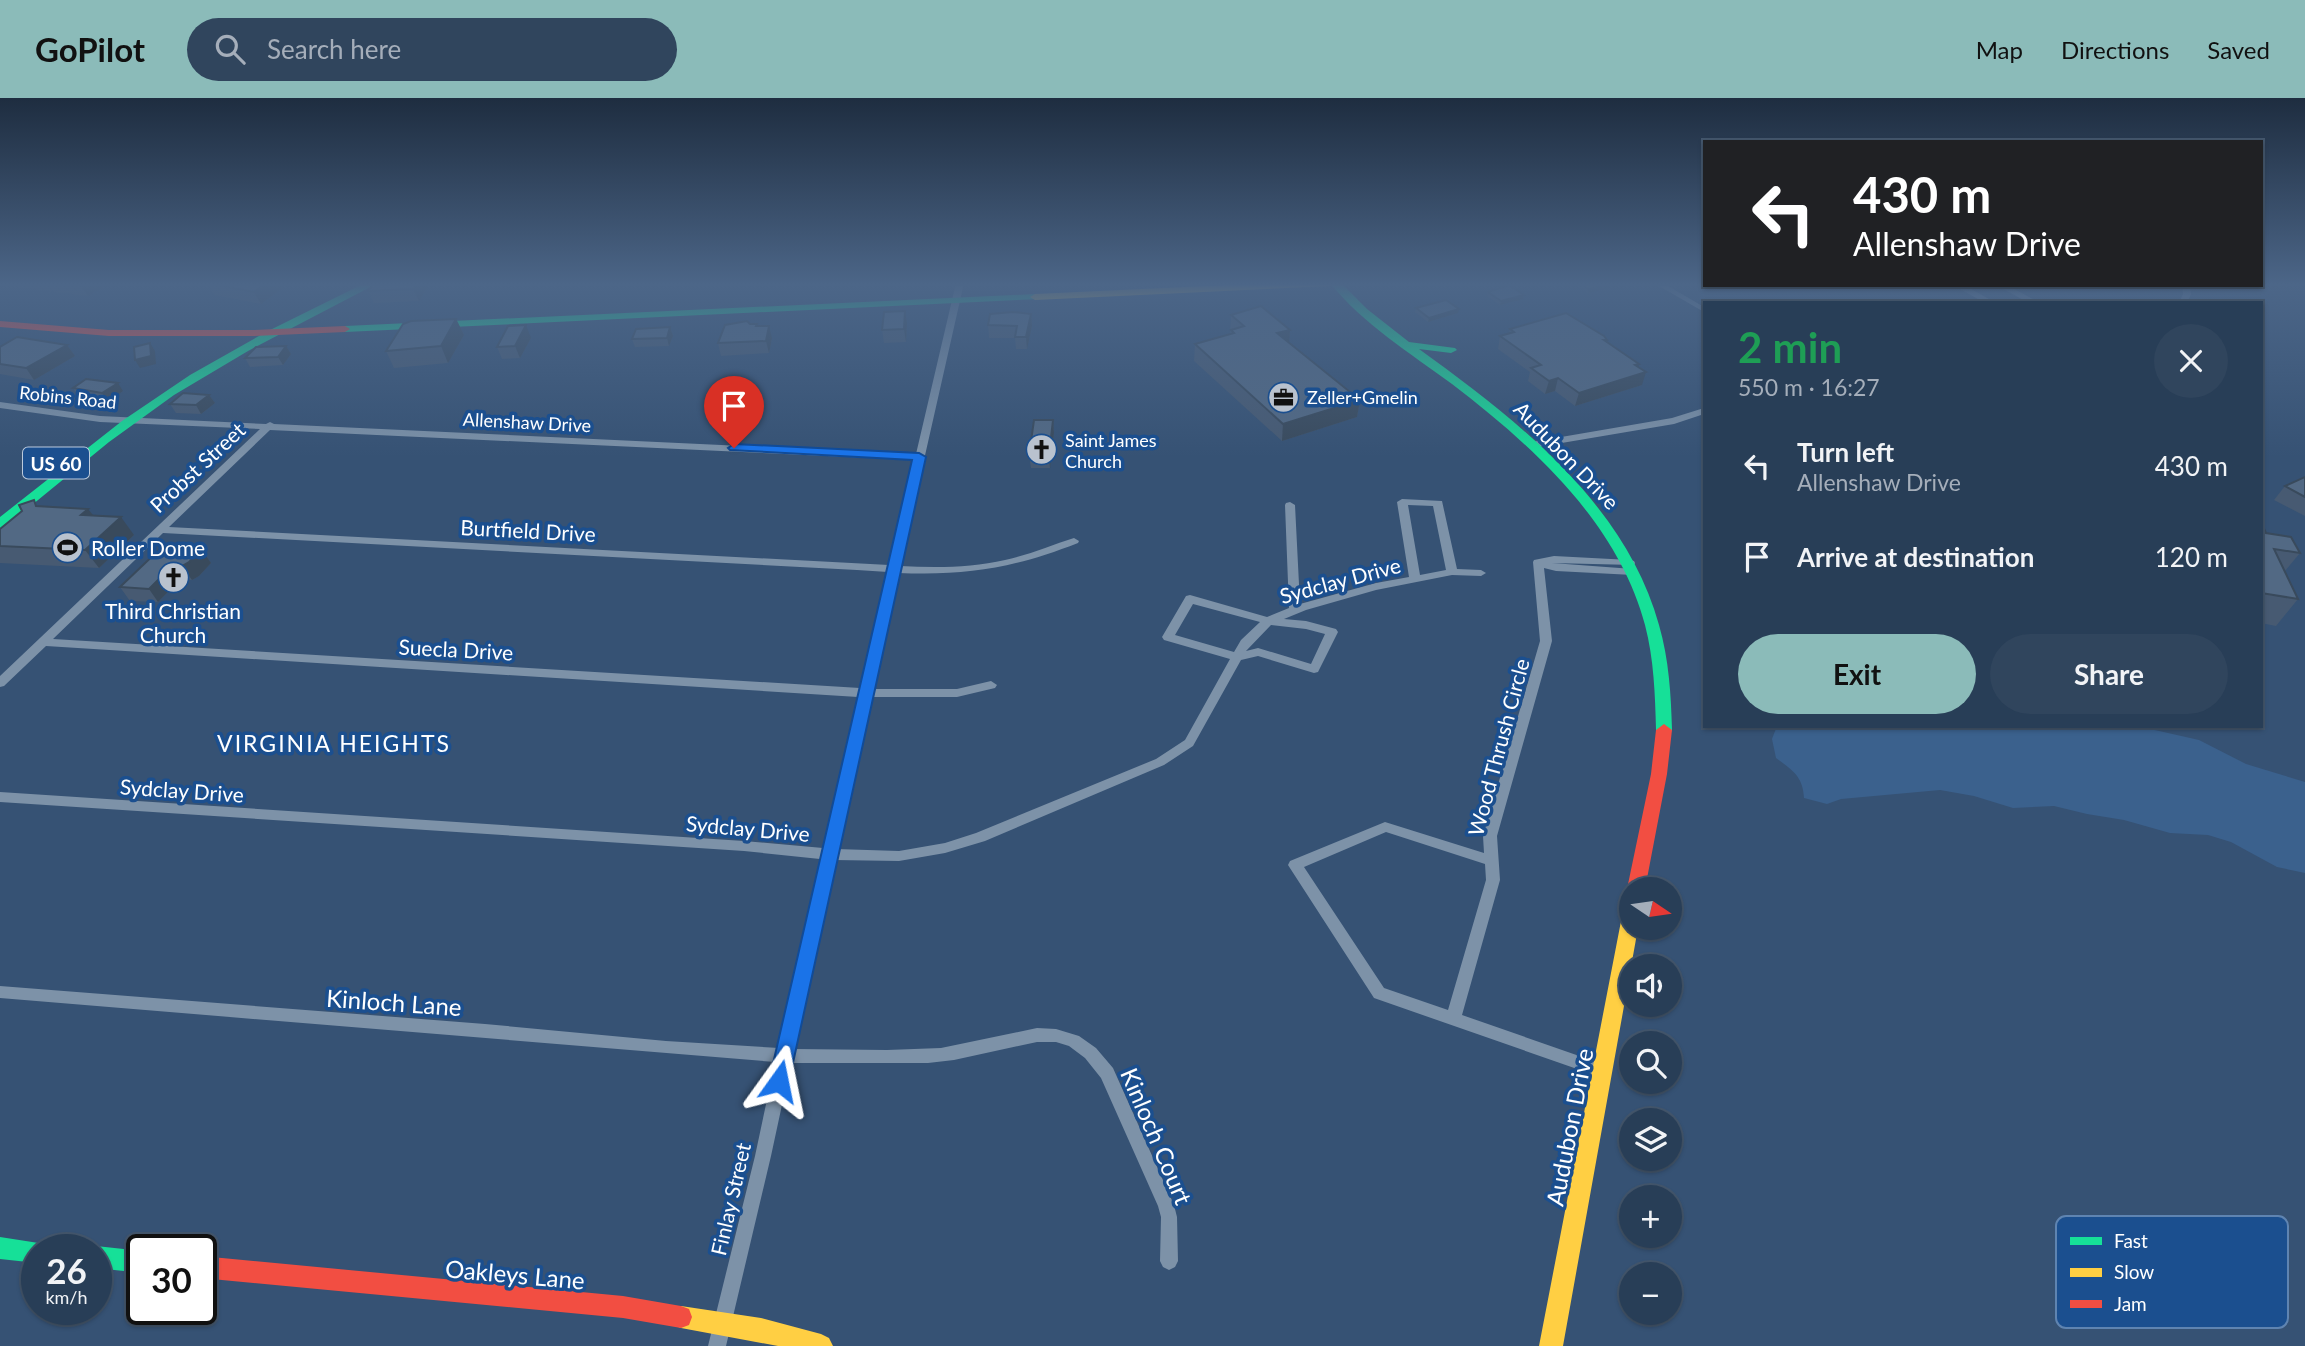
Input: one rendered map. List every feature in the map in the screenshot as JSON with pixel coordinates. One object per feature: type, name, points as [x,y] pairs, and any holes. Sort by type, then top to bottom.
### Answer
[{"type":"main road","name":"US 60","points":[[0,507],[113,419],[182,373],[239,341]]},
{"type":"main road","name":"US 60","points":[[0,524],[133,419],[252,341]]},
{"type":"main road","name":"Audubon Drive","points":[[1401,341],[1525,436],[1594,509],[1632,568],[1656,633],[1665,707],[1658,772],[1638,877]]},
{"type":"main road","points":[[1405,344],[1451,350],[1440,358],[1437,367]]},
{"type":"main road","name":"Audubon Drive","points":[[1551,1346],[1627,940]]},
{"type":"main road","points":[[1,1250],[21,1251]]},
{"type":"main road","name":"Oakleys Lane","points":[[217,1269],[624,1307],[723,1323],[821,1346]]},
{"type":"street","name":"Finlay Street","points":[[717,1346],[946,341]]},
{"type":"street","name":"Robins Road","points":[[0,405],[133,419]]},
{"type":"street","points":[[1532,445],[1574,447],[1626,436],[1647,425],[1703,411]]},
{"type":"street","name":"Allenshaw Drive","points":[[133,419],[919,457]]},
{"type":"street","name":"Probst Street","points":[[0,684],[270,425]]},
{"type":"street","points":[[1415,579],[1402,502],[1438,503],[1452,572]]},
{"type":"street","points":[[1290,505],[1295,609]]},
{"type":"street","name":"Burtfield Drive","points":[[159,530],[948,569],[1021,560],[1074,541]]},
{"type":"street","name":"Wood Thrush Circle","points":[[1453,1020],[1493,880],[1490,836],[1546,641],[1538,562],[1556,568],[1632,568]]},
{"type":"street","name":"Sydclay Drive","points":[[0,797],[731,845],[828,855],[899,856],[945,848],[980,837],[1160,762],[1189,743],[1245,643],[1268,621],[1295,609],[1415,579],[1452,572],[1481,573]]},
{"type":"street","points":[[1190,599],[1268,621],[1306,625],[1332,632],[1314,669],[1258,652],[1237,657],[1168,637],[1190,599]]},
{"type":"street","name":"Suecla Drive","points":[[43,642],[866,693],[957,694],[991,685]]},
{"type":"street","points":[[1491,860],[1385,827],[1294,865],[1379,993],[1603,1071]]},
{"type":"street","name":"Kinloch Lane","points":[[0,992],[313,1020],[785,1055]]},
{"type":"street","name":"Kinloch Court","points":[[785,1055],[905,1056],[954,1053],[1017,1037],[1048,1033],[1080,1044],[1097,1057],[1107,1073],[1166,1205],[1169,1217],[1169,1261]]},
{"type":"water","points":[[1776,728],[2146,728],[2199,740],[2246,764],[2305,782],[2305,873],[2277,867],[2231,842],[2208,835],[2170,833],[2124,820],[2054,806],[2013,808],[1974,796],[1940,790],[1841,799],[1827,804],[1804,798],[1799,779],[1776,758],[1772,739]]},
{"type":"building","points":[[10,341],[44,341],[67,345],[26,368],[0,364],[0,347]]},
{"type":"building","points":[[392,341],[444,341],[441,346],[386,351]]},
{"type":"building","points":[[500,341],[517,341],[515,346],[497,347]]},
{"type":"building","points":[[719,341],[760,341],[718,343]]},
{"type":"building","name":"Zeller+Gmelin","points":[[1205,341],[1287,341],[1360,400],[1283,424],[1195,344]]},
{"type":"building","points":[[1507,341],[1606,341],[1646,372],[1579,393],[1558,378],[1549,381],[1531,368],[1541,365]]},
{"type":"building","points":[[150,343],[151,356],[135,360],[134,347]]},
{"type":"building","points":[[286,346],[278,357],[245,358],[256,347]]},
{"type":"building","points":[[86,379],[118,383],[102,393],[73,388]]},
{"type":"building","points":[[183,393],[209,395],[196,405],[170,404]]},
{"type":"building","points":[[1034,420],[1053,420],[1049,455],[1029,455]]},
{"type":"building","points":[[2305,477],[2305,497],[2285,486]]},
{"type":"building","points":[[34,500],[36,506],[88,509],[81,515],[121,517],[85,550],[0,546],[0,529],[22,511],[19,505]]},
{"type":"building","points":[[2263,526],[2266,533],[2291,537],[2300,553],[2274,549],[2298,599],[2263,593]]},
{"type":"building","points":[[163,546],[202,550],[182,566],[172,566],[149,589],[120,587]]},
{"type":"traffic: fast","points":[[0,524],[148,408],[194,377],[257,341]]},
{"type":"traffic: fast","points":[[1402,341],[1501,417],[1540,452],[1576,490],[1608,531],[1633,576],[1652,623],[1662,675],[1664,730]]},
{"type":"traffic: fast","points":[[1410,345],[1451,350]]},
{"type":"traffic: fast","points":[[0,1248],[21,1250]]},
{"type":"traffic: fast","points":[[112,1259],[126,1260]]},
{"type":"traffic: slow","points":[[1551,1346],[1627,940]]},
{"type":"traffic: slow","points":[[681,1317],[761,1330],[821,1346]]},
{"type":"traffic: jam","points":[[1638,877],[1659,774],[1664,730]]},
{"type":"traffic: jam","points":[[217,1269],[623,1307],[681,1317]]},
{"type":"place","name":"Zeller+Gmelin","points":[[1284,397]]},
{"type":"place","name":"Saint James Church","points":[[1042,450]]},
{"type":"place","name":"Roller Dome","points":[[68,547]]},
{"type":"place","name":"Third Christian Church","points":[[173,578]]},
{"type":"district","name":"VIRGINIA HEIGHTS","points":[[334,743]]},
{"type":"route","points":[[734,448],[919,457],[779,1081]]}]
